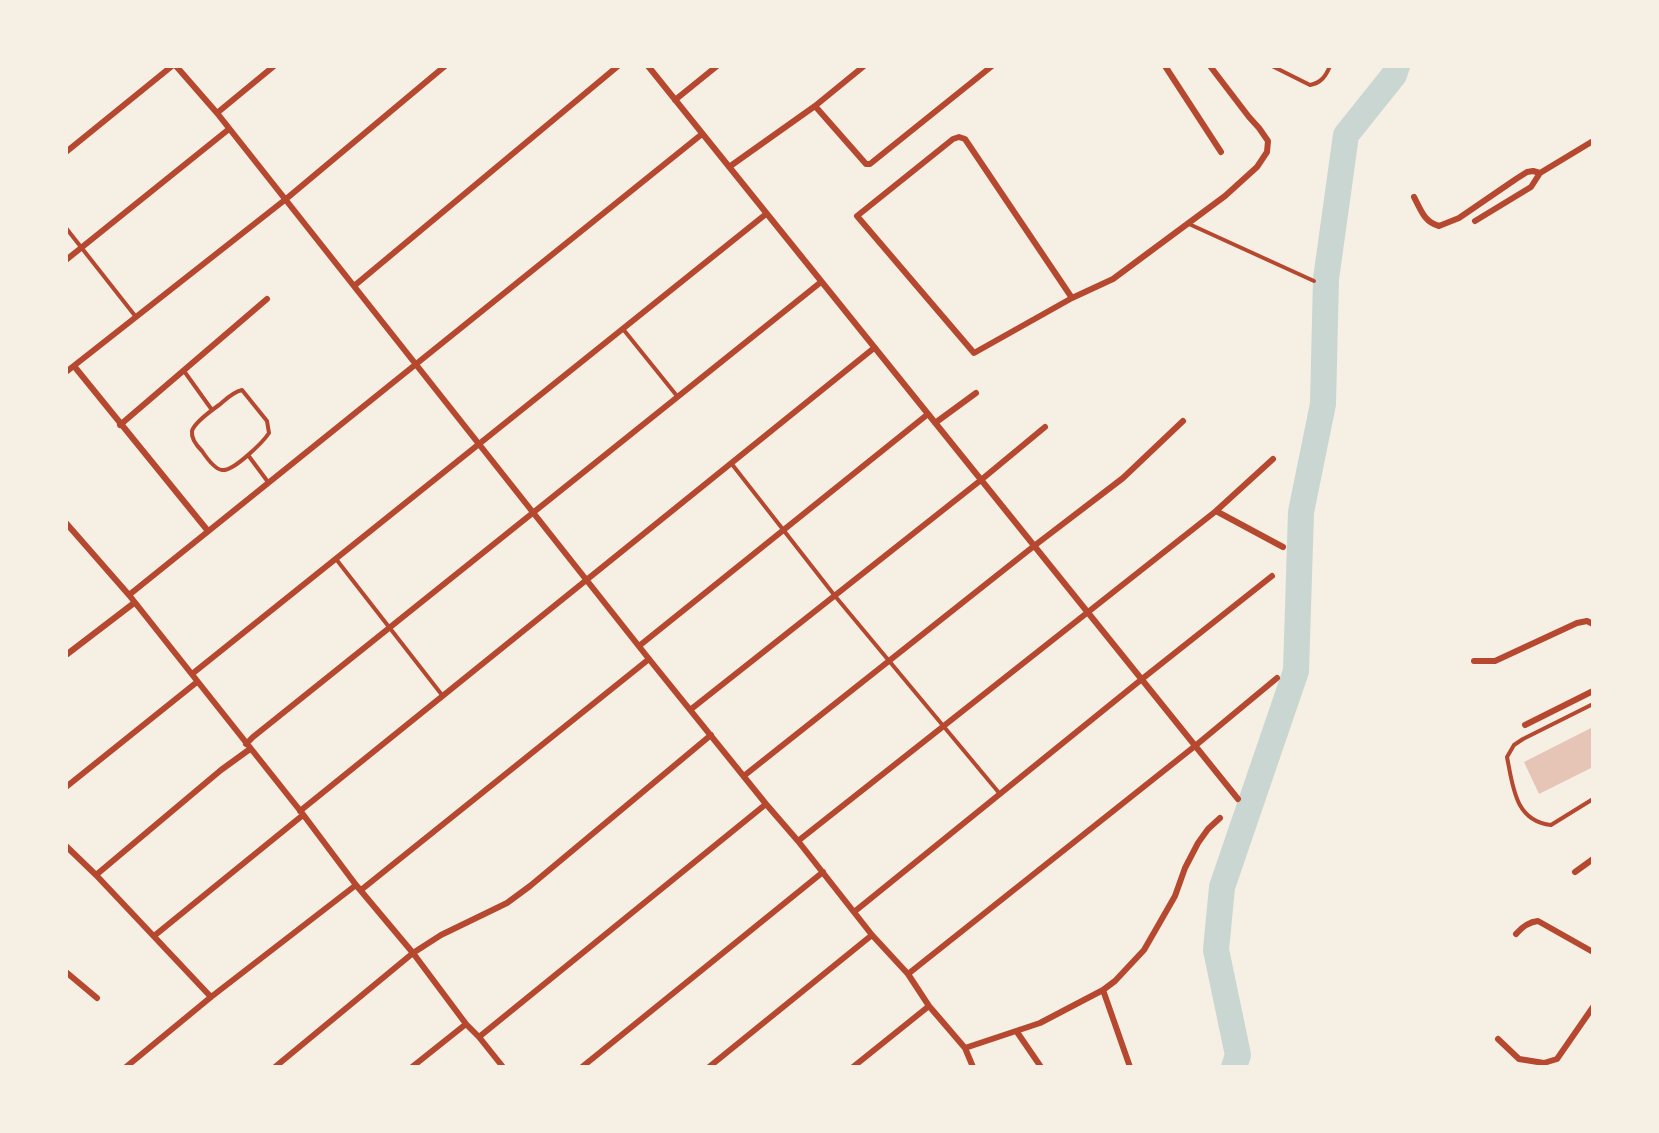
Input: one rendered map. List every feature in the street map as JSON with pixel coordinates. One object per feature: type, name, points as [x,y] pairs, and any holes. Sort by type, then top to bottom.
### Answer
[{"type":"street","points":[[66,152],[174,66],[217,113],[649,659],[872,935],[908,975],[929,1006],[965,1048],[972,1067]]},
{"type":"street","points":[[217,113],[274,66]]},
{"type":"street","points":[[66,372],[286,199],[445,66]]},
{"type":"street","points":[[354,286],[618,66]]},
{"type":"street","points":[[648,66],[1238,799]]},
{"type":"street","points":[[675,100],[717,66]]},
{"type":"street","points":[[729,167],[815,106],[864,66]]},
{"type":"street","points":[[815,106],[866,164],[870,164],[992,66]]},
{"type":"street","points":[[1165,66],[1221,152]]},
{"type":"street","points":[[1072,298],[965,139],[959,137],[954,139],[857,216],[974,353],[1072,298],[1113,279],[1225,196],[1257,167],[1267,152],[1268,141],[1210,66]]},
{"type":"street","points":[[66,260],[229,129]]},
{"type":"street","points":[[129,595],[702,134]]},
{"type":"street","points":[[1475,221],[1531,187],[1540,173],[1593,141]]},
{"type":"street","points":[[1414,198],[1425,219],[1430,224],[1438,226],[1460,218],[1527,172],[1540,173]]},
{"type":"street","points":[[192,674],[766,214]]},
{"type":"street","points":[[96,874],[221,770],[248,746],[262,729],[821,282]]},
{"type":"street","points":[[120,425],[267,299]]},
{"type":"street","points":[[154,936],[442,695],[874,348]]},
{"type":"street","points":[[74,366],[208,531]]},
{"type":"street","points":[[935,423],[976,393]]},
{"type":"street","points":[[639,646],[928,414]]},
{"type":"street","points":[[745,775],[1034,546],[1124,478],[1183,421]]},
{"type":"street","points":[[690,710],[836,596],[1045,427]]},
{"type":"street","points":[[798,841],[1216,511],[1273,459]]},
{"type":"street","points":[[1216,511],[1282,547]]},
{"type":"street","points":[[67,525],[129,595],[413,953],[466,1024],[503,1067]]},
{"type":"street","points":[[854,912],[1272,576]]},
{"type":"street","points":[[66,655],[134,603]]},
{"type":"street","points":[[1474,661],[1495,661],[1577,623],[1587,621],[1593,624]]},
{"type":"street","points":[[126,1067],[211,997],[359,887],[649,659]]},
{"type":"street","points":[[908,975],[1196,746],[1277,678]]},
{"type":"street","points":[[66,787],[197,682]]},
{"type":"street","points":[[1525,725],[1593,691]]},
{"type":"street","points":[[274,1067],[413,953],[441,935],[507,903],[530,886],[711,735]]},
{"type":"street","points":[[479,1037],[766,804]]},
{"type":"street","points":[[965,1048],[1040,1023],[1103,990],[1115,981],[1144,950],[1175,896],[1185,868],[1198,843],[1220,818]]},
{"type":"street","points":[[66,846],[96,874],[211,997]]},
{"type":"street","points":[[1575,872],[1593,859]]},
{"type":"street","points":[[582,1067],[823,872]]},
{"type":"street","points":[[1516,934],[1531,922],[1538,921],[1593,952]]},
{"type":"street","points":[[709,1067],[872,935]]},
{"type":"street","points":[[66,972],[97,998]]},
{"type":"street","points":[[1103,990],[1130,1067]]},
{"type":"street","points":[[853,1067],[929,1006]]},
{"type":"street","points":[[1498,1039],[1519,1059],[1544,1063],[1557,1059],[1593,1007]]},
{"type":"street","points":[[412,1067],[466,1024]]},
{"type":"street","points":[[1017,1032],[1041,1067]]},
{"type":"lane","points":[[1272,66],[1310,85],[1323,80],[1330,66]]},
{"type":"lane","points":[[1188,224],[1314,281]]},
{"type":"lane","points":[[66,228],[136,317]]},
{"type":"lane","points":[[623,330],[678,396]]},
{"type":"lane","points":[[184,370],[212,410]]},
{"type":"lane","points":[[242,390],[267,421],[269,428],[269,433],[248,455],[228,470],[222,471],[216,468],[200,449],[192,433],[193,427],[212,410],[236,391],[242,390]]},
{"type":"lane","points":[[248,455],[268,482]]},
{"type":"lane","points":[[731,463],[836,596],[1000,794]]},
{"type":"lane","points":[[336,559],[442,695]]},
{"type":"lane","points":[[1593,704],[1523,739],[1514,746],[1507,758],[1514,792],[1525,814],[1540,824],[1551,825],[1593,799]]},
{"type":"building","points":[[1593,727],[1593,767],[1539,794],[1524,762]]},
{"type":"waterway","points":[[1234,1067],[1238,1055],[1216,950],[1222,887],[1296,671],[1301,512],[1323,404],[1326,279],[1346,135],[1394,75],[1397,66]]}]
